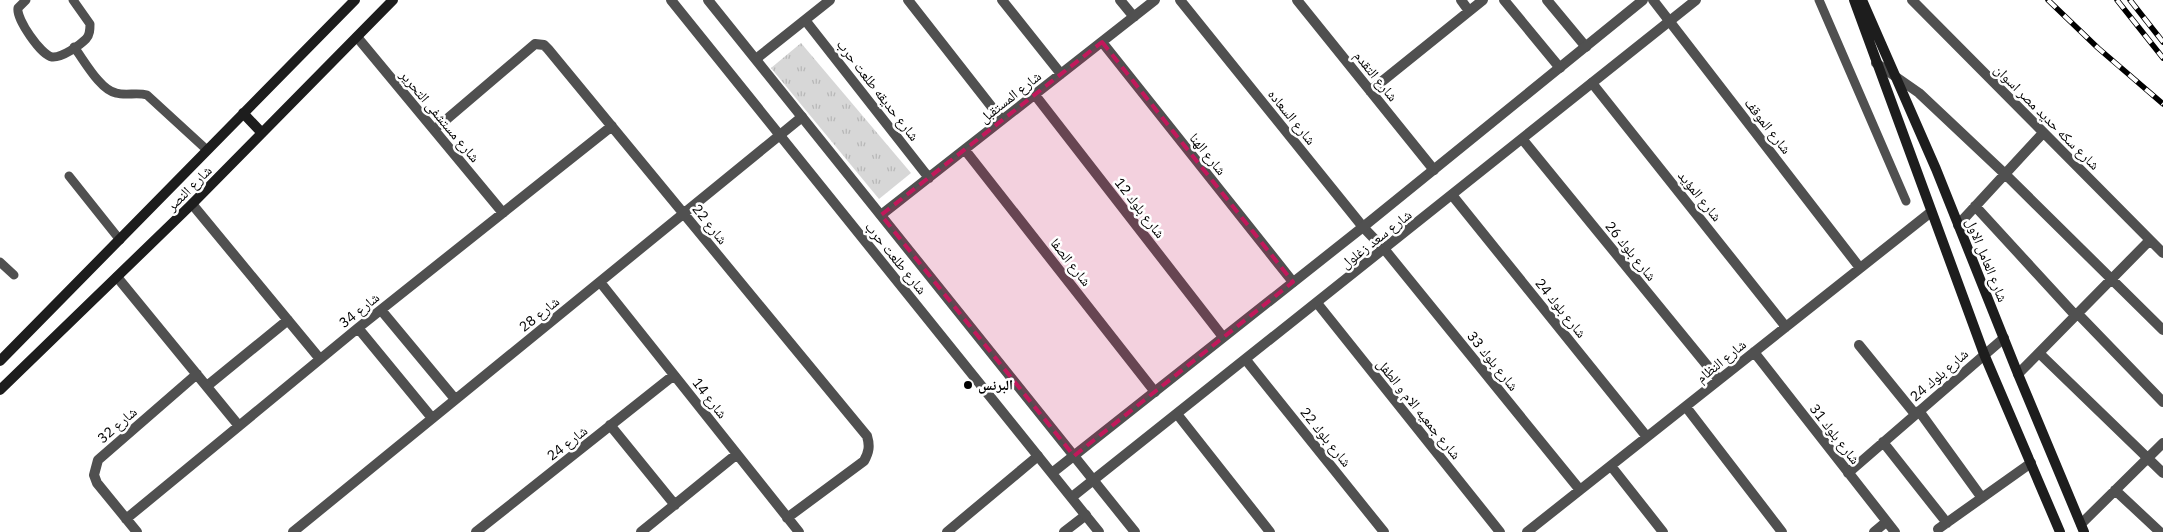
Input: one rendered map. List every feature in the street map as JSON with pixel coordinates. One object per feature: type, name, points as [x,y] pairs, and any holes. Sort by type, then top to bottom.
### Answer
[{"type":"main road","name":"شارع النصر","points":[[0,361],[355,0]]},
{"type":"main road","name":"شارع النصر","points":[[0,390],[192,204],[393,0]]},
{"type":"main road","points":[[1854,0],[1984,354],[2060,532]]},
{"type":"main road","name":"شارع العامل الاول","points":[[1862,0],[1936,169],[2018,374],[2083,528]]},
{"type":"main road","points":[[243,113],[262,133]]},
{"type":"street","name":"شارع طلعت حرب","points":[[671,0],[1099,532]]},
{"type":"street","name":"شارع طلعت حرب","points":[[708,0],[1135,532]]},
{"type":"street","points":[[756,59],[830,0]]},
{"type":"street","points":[[908,0],[1002,120]]},
{"type":"street","points":[[1002,0],[1061,74]]},
{"type":"street","points":[[1120,0],[1134,17]]},
{"type":"street","name":"شارع المستقبل","points":[[881,215],[1155,0]]},
{"type":"street","name":"شارع السعاده","points":[[1180,0],[1363,227],[1385,250]]},
{"type":"street","name":"شارع التقدم","points":[[1297,0],[1434,170]]},
{"type":"street","points":[[1460,0],[1469,11]]},
{"type":"street","points":[[1370,91],[1483,0]]},
{"type":"street","points":[[1504,0],[1560,68]]},
{"type":"street","points":[[1547,0],[1586,47]]},
{"type":"street","name":"شارع سعد زغلول","points":[[1052,473],[1363,227],[1643,0]]},
{"type":"street","name":"شارع الموقف","points":[[1653,0],[1860,268]]},
{"type":"street","name":"شارع سعد زغلول","points":[[1072,497],[1385,250],[1696,0]]},
{"type":"street","name":"شارع سكه حديد مصر اسوان","points":[[1912,0],[2163,253]]},
{"type":"street","name":"شارع حديقه طلعت حرب","points":[[805,20],[929,178]]},
{"type":"street","name":"شارع مستشفى التحرير","points":[[357,37],[503,212]]},
{"type":"street","name":"شارع الهنا","points":[[1102,42],[1293,282]]},
{"type":"street","name":"شارع 22","points":[[434,130],[531,47],[539,44],[548,49],[867,436],[868,454],[864,461],[788,518]]},
{"type":"street","points":[[1876,63],[1919,93],[2005,174],[2163,330]]},
{"type":"street","name":"شارع المؤيد","points":[[1592,82],[1786,327]]},
{"type":"street","name":"شارع بلوك 12","points":[[1035,95],[1223,337]]},
{"type":"street","name":"شارع 28","points":[[293,532],[802,117]]},
{"type":"street","name":"شارع 34","points":[[126,519],[358,328],[612,126]]},
{"type":"street","points":[[1958,225],[2043,133]]},
{"type":"street","name":"شارع بلوك 26","points":[[1523,140],[1719,380]]},
{"type":"street","name":"شارع الصفا","points":[[965,150],[1155,392]]},
{"type":"street","name":"شارع بلوك 24","points":[[1452,195],[1647,437]]},
{"type":"street","points":[[192,204],[320,359]]},
{"type":"street","points":[[1975,206],[2077,315],[2163,402]]},
{"type":"street","name":"شارع النظام","points":[[1527,532],[1931,212]]},
{"type":"street","points":[[2018,374],[2150,240]]},
{"type":"street","name":"شارع بلوك 33","points":[[1385,250],[1580,490]]},
{"type":"street","points":[[118,277],[239,426]]},
{"type":"street","name":"شارع 14","points":[[600,282],[799,532]]},
{"type":"street","name":"شارع جمعيه الام و الطفل","points":[[1317,303],[1500,532]]},
{"type":"street","points":[[381,310],[455,400]]},
{"type":"street","points":[[207,386],[288,320]]},
{"type":"street","points":[[358,328],[432,418]]},
{"type":"street","name":"شارع بلوك 24","points":[[1848,473],[2004,338]]},
{"type":"street","points":[[1859,345],[1917,413],[1982,498]]},
{"type":"street","name":"شارع بلوك 31","points":[[1754,352],[1895,532]]},
{"type":"street","points":[[2039,353],[2163,473]]},
{"type":"street","name":"شارع بلوك 22","points":[[1246,360],[1384,532]]},
{"type":"street","name":"شارع 32","points":[[137,532],[97,483],[94,475],[98,460],[197,374]]},
{"type":"street","name":"شارع 24","points":[[476,532],[674,375]]},
{"type":"street","points":[[1686,407],[1782,532]]},
{"type":"street","points":[[1176,414],[1270,532]]},
{"type":"street","points":[[610,425],[675,505]]},
{"type":"street","points":[[1883,442],[1942,526],[2030,463]]},
{"type":"street","points":[[2083,528],[2115,490],[2163,443]]},
{"type":"street","points":[[642,532],[737,454]]},
{"type":"street","points":[[947,532],[1038,456]]},
{"type":"street","points":[[1611,466],[1664,532]]},
{"type":"street","points":[[2115,490],[2160,532]]},
{"type":"street","points":[[1064,532],[1086,515]]},
{"type":"street","points":[[1874,532],[1886,522]]},
{"type":"street","points":[[652,523],[659,532]]},
{"type":"lane","points":[[26,0],[21,4],[17,13],[42,51],[53,57],[60,56],[86,39],[90,29],[90,24],[73,0]]},
{"type":"lane","points":[[1819,0],[1906,201]]},
{"type":"lane","points":[[74,47],[108,90],[121,94],[140,93],[148,95],[207,150]]},
{"type":"lane","points":[[69,176],[120,240]]},
{"type":"lane","points":[[0,262],[14,275]]},
{"type":"highlighted area","points":[[1102,42],[1293,282],[1074,456],[881,215]]},
{"type":"green space","points":[[801,43],[911,173],[879,199],[771,68]]},
{"type":"railway","points":[[2048,0],[2098,48],[2163,104]]},
{"type":"railway","points":[[2117,0],[2163,58]]},
{"type":"railway","points":[[2130,0],[2163,42]]},
{"type":"place","name":"البرنس","points":[[968,385]]}]
